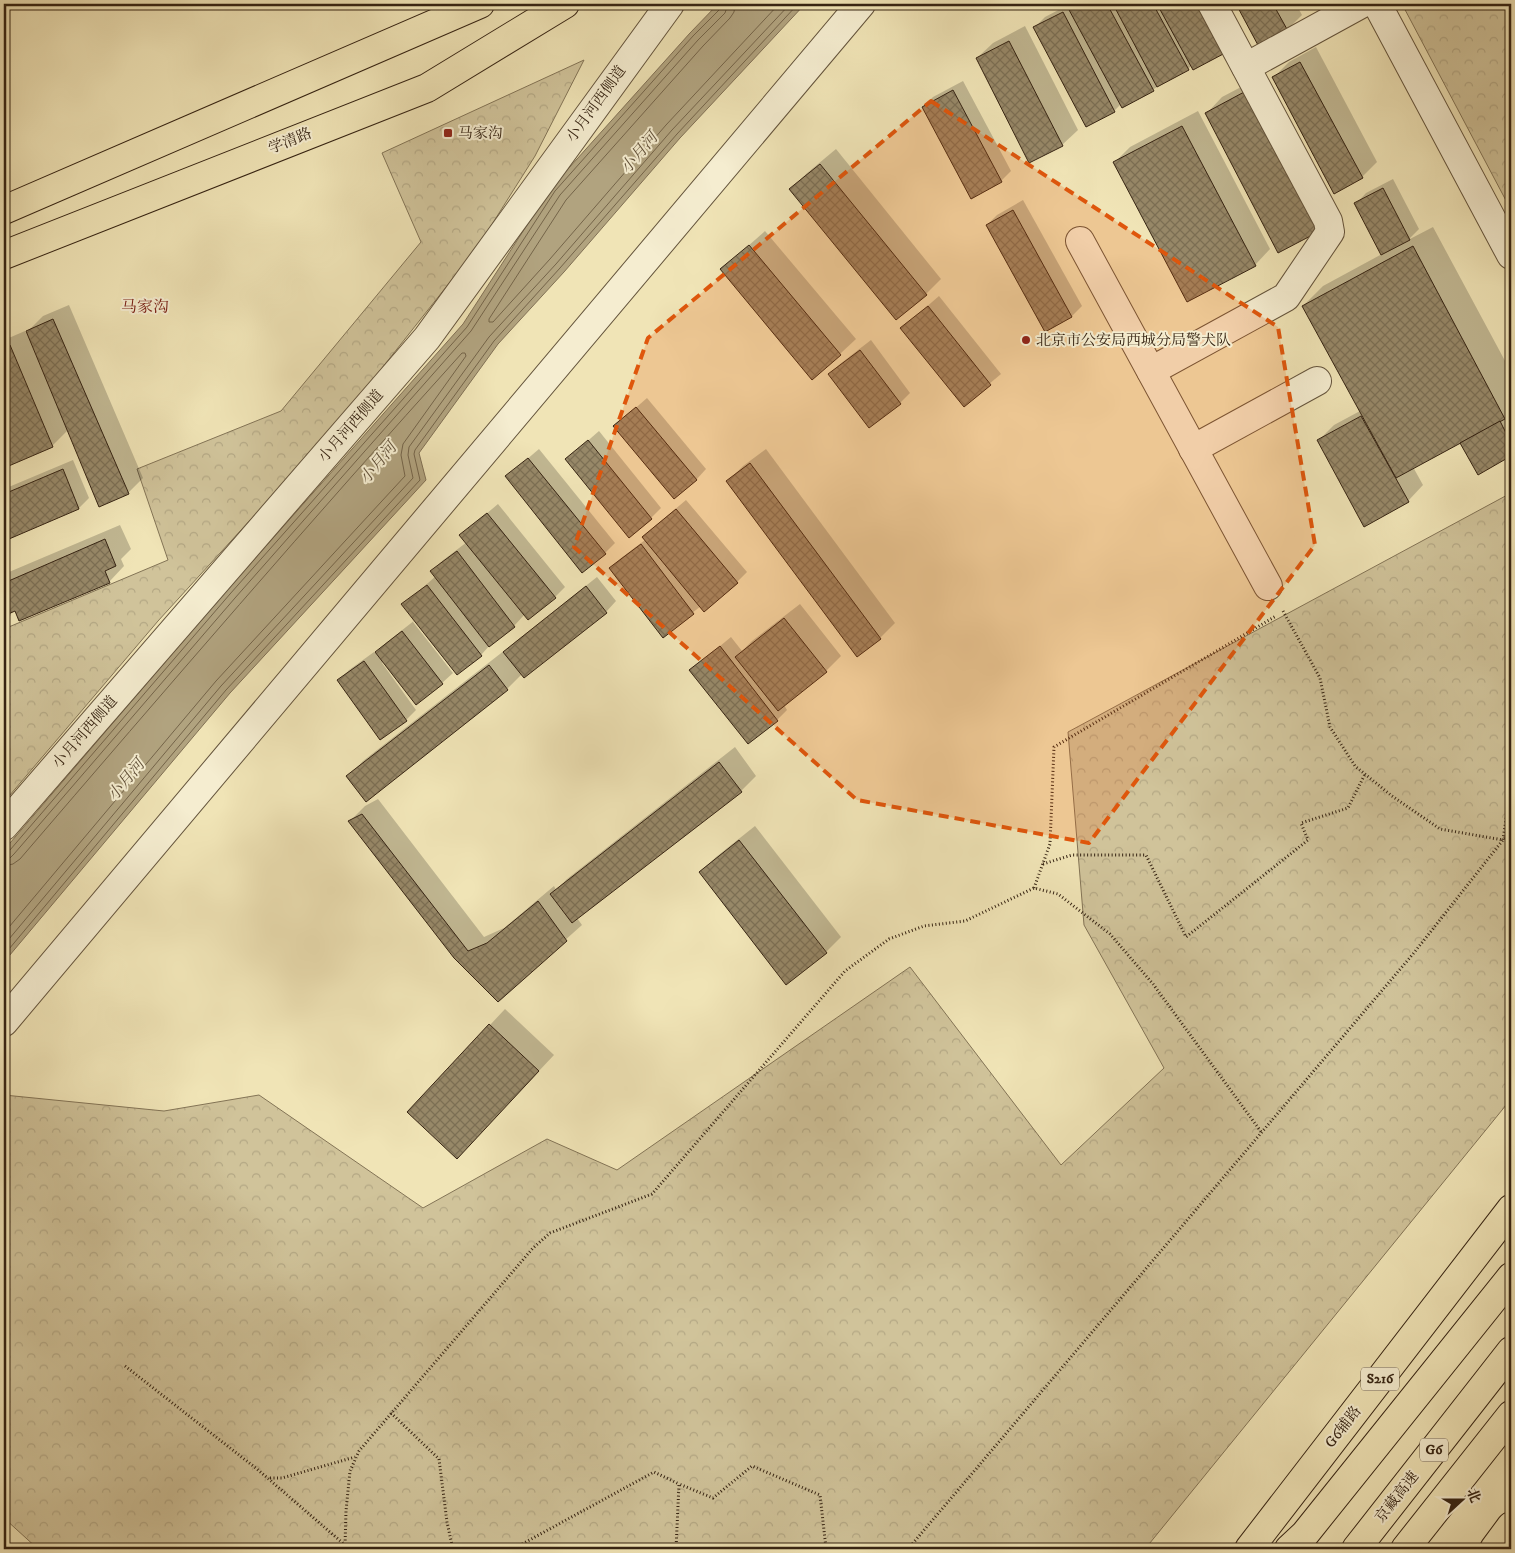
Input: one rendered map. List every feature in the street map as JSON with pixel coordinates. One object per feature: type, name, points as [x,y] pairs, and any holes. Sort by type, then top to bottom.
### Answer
[{"type":"main road","points":[[4,210],[480,4]]},
{"type":"main road","name":"学清路","points":[[4,255],[428,88],[565,4]]},
{"type":"main road","name":"G6辅路","points":[[1249,1549],[1511,1209]]},
{"type":"main road","points":[[1289,1549],[1305,1534],[1511,1278]]},
{"type":"main road","name":"京藏高速","points":[[1356,1549],[1511,1351]]},
{"type":"main road","name":"G6","points":[[1405,1549],[1511,1415]]},
{"type":"main road","points":[[1494,1549],[1511,1526]]},
{"type":"main road","points":[[1505,1549],[1511,1542]]},
{"type":"street","name":"小月河西侧道","points":[[4,826],[427,338],[670,4]]},
{"type":"street","points":[[4,1022],[861,4]]},
{"type":"street","points":[[1151,371],[1286,297],[1330,232],[1328,221],[1212,4]]},
{"type":"street","points":[[1246,67],[1361,4]]},
{"type":"street","points":[[1377,4],[1511,255]]},
{"type":"street","points":[[1080,242],[1268,586]]},
{"type":"street","points":[[1193,448],[1317,381]]},
{"type":"path","points":[[1268,586],[1320,678],[1330,727],[1355,766],[1440,829],[1503,840]]},
{"type":"path","points":[[1034,888],[1050,844],[1054,747],[1283,612]]},
{"type":"path","points":[[1042,864],[1072,855],[1146,855],[1186,937],[1308,840],[1301,823],[1348,808],[1365,774]]},
{"type":"path","points":[[1503,840],[1511,784]]},
{"type":"path","points":[[908,1549],[1413,954],[1503,840],[1511,834]]},
{"type":"path","points":[[345,1546],[350,1471],[359,1451],[533,1248],[550,1233],[652,1194],[845,971],[889,939],[924,926],[965,921],[1034,888],[1058,894],[1110,934],[1154,984],[1262,1133]]},
{"type":"path","points":[[125,1366],[269,1478],[349,1549]]},
{"type":"path","points":[[391,1413],[439,1459],[446,1522],[452,1546],[455,1549]]},
{"type":"path","points":[[269,1478],[282,1478],[356,1457]]},
{"type":"path","points":[[513,1549],[654,1472],[713,1498],[752,1466],[820,1495],[826,1548],[824,1549]]},
{"type":"path","points":[[676,1549],[679,1484]]},
{"type":"highlighted area","points":[[931,101],[1278,327],[1315,545],[1089,843],[857,800],[574,547],[648,338]]},
{"type":"green space","points":[[1402,4],[1511,4],[1511,210]]},
{"type":"green space","points":[[584,60],[535,156],[477,248],[336,426],[158,621],[4,802],[4,629],[168,560],[137,469],[281,411],[421,242],[382,153]]},
{"type":"green space","points":[[1511,493],[1511,1099],[1145,1549],[38,1549],[4,1518],[4,1095],[164,1111],[259,1095],[423,1208],[547,1139],[617,1170],[910,967],[1061,1165],[1164,1068],[1084,925],[1068,732]]},
{"type":"water","name":"小月河","points":[[718,4],[805,4],[680,138],[564,272],[498,344],[419,453],[426,480],[230,693],[4,962],[4,850],[226,591],[463,324],[551,188]]},
{"type":"building","points":[[1076,4],[1107,4],[1154,91],[1122,108],[1068,8]]},
{"type":"building","points":[[1113,4],[1153,4],[1189,70],[1157,87]]},
{"type":"building","points":[[1157,4],[1201,4],[1227,52],[1193,70]]},
{"type":"building","points":[[1236,4],[1273,4],[1288,31],[1259,47]]},
{"type":"building","points":[[1063,12],[1115,112],[1086,127],[1033,27]]},
{"type":"building","points":[[1009,41],[1063,146],[1029,163],[976,58]]},
{"type":"building","points":[[1300,62],[1363,178],[1334,194],[1272,77]]},
{"type":"building","points":[[953,90],[1002,182],[971,199],[922,107]]},
{"type":"building","points":[[1246,91],[1320,231],[1278,253],[1205,113]]},
{"type":"building","points":[[1182,126],[1256,266],[1187,302],[1113,162]]},
{"type":"building","points":[[820,164],[927,295],[896,320],[789,189]]},
{"type":"building","points":[[1383,188],[1410,240],[1381,255],[1354,203]]},
{"type":"building","points":[[1013,210],[1072,317],[1045,332],[986,225]]},
{"type":"building","points":[[749,245],[841,355],[812,380],[720,269]]},
{"type":"building","points":[[1413,246],[1505,419],[1396,478],[1302,306]]},
{"type":"building","points":[[928,306],[991,385],[964,407],[900,328]]},
{"type":"building","points":[[53,319],[129,494],[99,507],[26,331]]},
{"type":"building","points":[[10,345],[53,447],[4,468],[4,348]]},
{"type":"building","points":[[860,350],[901,404],[869,428],[828,374]]},
{"type":"building","points":[[636,407],[697,480],[674,499],[613,426]]},
{"type":"building","points":[[1361,416],[1409,502],[1364,527],[1317,440]]},
{"type":"building","points":[[1500,421],[1511,443],[1511,456],[1478,475],[1460,443]]},
{"type":"building","points":[[588,440],[652,519],[629,538],[565,459]]},
{"type":"building","points":[[528,458],[606,554],[582,573],[505,476]]},
{"type":"building","points":[[750,463],[881,639],[857,657],[726,481]]},
{"type":"building","points":[[63,469],[79,509],[9,539],[4,526],[4,494]]},
{"type":"building","points":[[676,509],[738,583],[704,612],[642,537]]},
{"type":"building","points":[[487,513],[556,598],[528,620],[459,535]]},
{"type":"building","points":[[105,539],[116,566],[105,571],[110,583],[19,621],[15,611],[4,616],[4,583]]},
{"type":"building","points":[[641,544],[694,614],[663,638],[609,568]]},
{"type":"building","points":[[457,551],[515,627],[489,647],[430,571]]},
{"type":"building","points":[[427,585],[482,656],[457,675],[401,604]]},
{"type":"building","points":[[586,586],[607,613],[524,678],[503,652]]},
{"type":"building","points":[[784,618],[827,672],[778,711],[735,657]]},
{"type":"building","points":[[402,631],[443,684],[416,705],[375,652]]},
{"type":"building","points":[[720,646],[778,721],[748,744],[689,670]]},
{"type":"building","points":[[364,661],[407,721],[380,740],[337,680]]},
{"type":"building","points":[[489,665],[508,690],[366,802],[346,776]]},
{"type":"building","points":[[719,762],[742,792],[572,923],[550,894]]},
{"type":"building","points":[[362,814],[468,951],[487,943],[538,901],[567,941],[498,1002],[454,958],[348,821]]},
{"type":"building","points":[[739,840],[827,953],[786,985],[699,872]]},
{"type":"building","points":[[489,1024],[539,1071],[457,1159],[407,1112]]},
{"type":"place","name":"马家沟","points":[[448,133]]},
{"type":"place","name":"北京市公安局西城分局警犬队","points":[[1026,340]]},
{"type":"district","name":"马家沟","points":[[145,307]]}]
